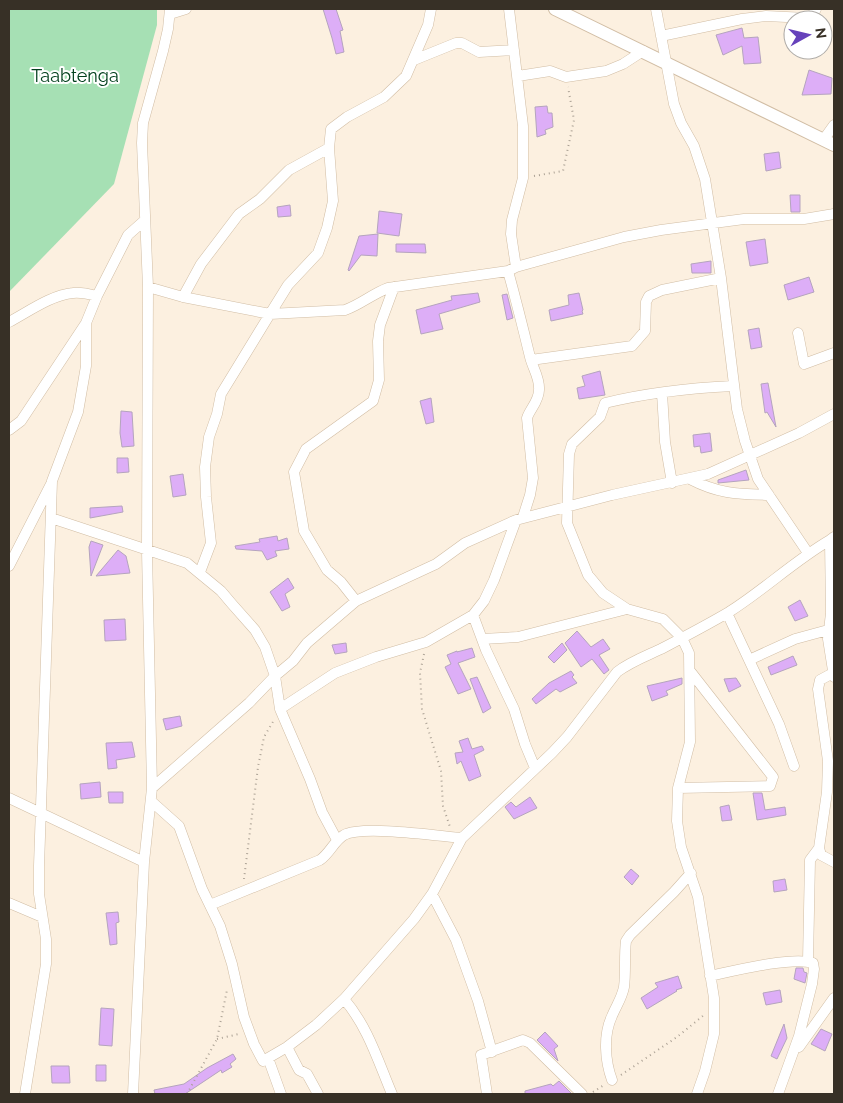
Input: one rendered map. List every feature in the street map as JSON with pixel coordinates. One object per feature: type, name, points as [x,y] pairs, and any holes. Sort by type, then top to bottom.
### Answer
[{"type":"street","points":[[134,1094],[144,862],[152,788],[147,551],[148,287],[142,143],[143,122],[163,51],[170,12],[186,9]]},
{"type":"street","points":[[200,572],[212,543],[206,496],[205,468],[209,437],[217,414],[221,394],[288,285],[318,253],[333,201],[330,148],[331,129],[347,117],[384,97],[406,76],[428,25],[431,9]]},
{"type":"street","points":[[280,709],[335,673],[376,657],[426,642],[473,615],[484,601],[494,580],[530,495],[533,478],[527,418],[539,393],[539,380],[531,360],[512,269],[512,220],[523,178],[523,126],[509,9]]},
{"type":"street","points":[[555,9],[829,142],[834,125]]},
{"type":"street","points":[[656,9],[674,104],[700,160],[705,179],[721,278],[736,409],[758,479],[808,553]]},
{"type":"street","points":[[661,36],[775,12],[807,18],[812,16],[816,9]]},
{"type":"street","points":[[414,60],[456,43],[462,43],[479,52],[514,50]]},
{"type":"street","points":[[518,76],[550,71],[566,77],[606,71],[623,64],[643,51]]},
{"type":"street","points":[[183,297],[201,264],[239,214],[260,199],[289,170],[330,148]]},
{"type":"street","points":[[148,287],[183,297],[270,314],[345,310],[352,308],[379,291],[394,287],[512,269],[624,237],[744,219],[804,219],[834,214]]},
{"type":"street","points":[[9,430],[21,421],[86,323],[97,296],[128,235],[145,220]]},
{"type":"street","points":[[531,360],[632,346],[645,331],[646,302],[649,296],[662,290],[721,278]]},
{"type":"street","points":[[356,601],[341,582],[327,570],[304,531],[294,472],[306,449],[373,401],[379,380],[378,342],[380,325],[394,287]]},
{"type":"street","points":[[9,322],[55,298],[71,293],[97,296]]},
{"type":"street","points":[[9,566],[52,481],[78,412],[86,366],[86,323]]},
{"type":"street","points":[[798,333],[804,364],[834,353]]},
{"type":"street","points":[[701,1091],[714,1034],[714,1007],[698,897],[681,846],[678,830],[678,788],[690,742],[689,653],[682,638],[663,619],[627,609],[603,593],[588,575],[568,523],[569,454],[572,444],[600,417],[605,403],[703,387],[733,386]]},
{"type":"street","points":[[662,393],[664,442],[672,483]]},
{"type":"street","points":[[152,788],[249,703],[275,676],[293,661],[307,643],[356,601],[436,564],[465,543],[520,518],[690,479],[718,470],[799,433],[834,414]]},
{"type":"street","points":[[690,479],[724,493],[769,495]]},
{"type":"street","points":[[25,1094],[46,964],[46,939],[39,894],[40,813],[52,481]]},
{"type":"street","points":[[51,518],[187,563],[221,591],[255,630],[265,647],[275,676],[280,709],[322,812],[337,840]]},
{"type":"street","points":[[151,801],[179,826],[202,889],[220,926],[249,1031],[263,1061],[287,1047],[316,1025],[344,999],[414,919],[432,894],[462,838],[567,737],[617,672],[624,666],[682,638],[727,613],[749,599],[808,553],[832,538]]},
{"type":"street","points":[[832,538],[832,615],[828,630],[833,675],[820,680],[818,688],[828,761],[827,792],[819,848],[821,855],[834,862]]},
{"type":"street","points":[[482,639],[518,637],[627,609]]},
{"type":"street","points":[[727,613],[779,724],[794,766]]},
{"type":"street","points":[[473,615],[486,650],[511,701],[535,768]]},
{"type":"street","points":[[749,660],[795,638],[828,630]]},
{"type":"street","points":[[678,788],[770,786],[773,777],[690,671]]},
{"type":"street","points":[[9,798],[144,862]]},
{"type":"street","points":[[210,906],[320,860],[328,853],[337,840],[352,832],[378,831],[462,838]]},
{"type":"street","points":[[808,961],[810,860],[819,848]]},
{"type":"street","points":[[612,1080],[607,1066],[607,1036],[611,1018],[624,987],[626,941],[691,873]]},
{"type":"street","points":[[432,894],[456,940],[478,1001],[492,1052]]},
{"type":"street","points":[[9,903],[42,917]]},
{"type":"street","points":[[710,976],[769,964],[808,961],[813,963],[814,975],[792,1056],[778,1094]]},
{"type":"street","points":[[792,1056],[834,998]]},
{"type":"street","points":[[344,999],[360,1020],[379,1059],[392,1094]]},
{"type":"street","points":[[487,1094],[480,1057],[523,1040],[528,1042],[582,1094]]},
{"type":"street","points":[[287,1047],[299,1070],[307,1074],[318,1094]]},
{"type":"street","points":[[268,1058],[281,1094]]},
{"type":"path","points":[[523,178],[563,171],[568,156],[574,120],[566,77]]},
{"type":"path","points":[[426,642],[420,673],[422,709],[441,771],[443,806],[449,822],[451,837]]},
{"type":"path","points":[[242,892],[259,759],[264,737],[280,709]]},
{"type":"path","points":[[187,1094],[217,1039],[228,982]]},
{"type":"path","points":[[591,1094],[678,1037],[714,1007]]},
{"type":"path","points":[[217,1039],[249,1031]]},
{"type":"green space","name":"Taabtenga","points":[[9,9],[157,9],[157,25],[114,184],[9,292]]},
{"type":"building","points":[[323,9],[336,9],[343,30],[340,31],[344,52],[336,54]]},
{"type":"building","points":[[742,28],[744,38],[758,37],[761,63],[744,64],[742,46],[723,55],[716,35]]},
{"type":"building","points":[[809,70],[832,78],[831,94],[802,95]]},
{"type":"building","points":[[547,106],[548,113],[552,113],[553,127],[545,130],[546,134],[537,137],[535,107]]},
{"type":"building","points":[[779,152],[781,168],[766,171],[764,154]]},
{"type":"building","points":[[790,195],[800,195],[800,212],[791,212]]},
{"type":"building","points":[[290,205],[291,216],[278,217],[277,207]]},
{"type":"building","points":[[379,211],[402,214],[399,236],[377,233]]},
{"type":"building","points":[[378,234],[377,256],[361,255],[349,271],[359,236]]},
{"type":"building","points":[[765,239],[768,263],[750,266],[746,242]]},
{"type":"building","points":[[396,244],[425,244],[426,253],[396,252]]},
{"type":"building","points":[[711,261],[711,273],[692,273],[691,264]]},
{"type":"building","points":[[809,277],[814,292],[788,300],[784,285]]},
{"type":"building","points":[[478,293],[480,302],[439,314],[443,329],[421,334],[416,310],[452,300],[451,296]]},
{"type":"building","points":[[579,293],[583,314],[551,321],[549,310],[569,305],[568,295]]},
{"type":"building","points":[[507,294],[513,318],[507,320],[502,295]]},
{"type":"building","points":[[759,328],[762,347],[751,349],[748,330]]},
{"type":"building","points":[[600,371],[605,395],[579,399],[577,388],[585,386],[582,376]]},
{"type":"building","points":[[768,383],[776,427],[767,412],[765,413],[761,384]]},
{"type":"building","points":[[431,398],[434,422],[426,424],[420,401]]},
{"type":"building","points":[[121,411],[132,412],[134,446],[122,447],[120,433]]},
{"type":"building","points":[[710,433],[712,451],[701,453],[700,446],[694,447],[693,435]]},
{"type":"building","points":[[117,458],[128,458],[129,472],[117,473]]},
{"type":"building","points":[[746,470],[749,480],[718,483],[718,480]]},
{"type":"building","points":[[183,474],[186,495],[173,497],[170,476]]},
{"type":"building","points":[[122,506],[123,512],[90,518],[90,508]]},
{"type":"building","points":[[277,536],[278,541],[287,538],[289,549],[275,551],[277,556],[267,560],[262,551],[236,549],[235,546],[260,542],[259,539]]},
{"type":"building","points":[[91,541],[103,545],[91,576],[89,547]]},
{"type":"building","points":[[118,550],[126,556],[130,573],[96,576]]},
{"type":"building","points":[[288,578],[294,588],[285,594],[290,607],[282,611],[270,592]]},
{"type":"building","points":[[800,600],[808,616],[795,621],[788,607]]},
{"type":"building","points":[[125,619],[126,640],[105,641],[104,620]]},
{"type":"building","points":[[577,631],[591,647],[603,639],[610,649],[599,655],[609,670],[604,674],[592,659],[581,667],[565,643]]},
{"type":"building","points":[[346,643],[347,652],[335,654],[332,645]]},
{"type":"building","points":[[562,643],[567,650],[554,663],[548,657]]},
{"type":"building","points":[[472,648],[475,657],[458,663],[471,689],[458,694],[445,667],[451,664],[447,655]]},
{"type":"building","points":[[793,656],[797,665],[771,675],[768,667]]},
{"type":"building","points":[[571,671],[574,675],[572,677],[577,683],[560,692],[556,689],[536,704],[532,699],[549,683]]},
{"type":"building","points":[[477,677],[491,708],[483,713],[470,679]]},
{"type":"building","points":[[682,678],[682,684],[666,691],[668,695],[652,701],[647,686]]},
{"type":"building","points":[[736,678],[741,686],[729,692],[724,679]]},
{"type":"building","points":[[180,716],[182,726],[166,730],[163,719]]},
{"type":"building","points":[[468,738],[472,749],[482,746],[484,750],[474,755],[481,776],[469,781],[461,761],[457,764],[455,753],[463,752],[459,741]]},
{"type":"building","points":[[132,742],[135,757],[116,760],[117,768],[108,769],[106,743]]},
{"type":"building","points":[[100,782],[101,797],[81,799],[80,784]]},
{"type":"building","points":[[108,792],[123,792],[123,803],[109,803]]},
{"type":"building","points":[[753,793],[762,793],[765,810],[785,807],[786,815],[757,820]]},
{"type":"building","points":[[530,797],[537,808],[514,819],[505,807],[511,802],[516,807]]},
{"type":"building","points":[[729,805],[732,820],[722,821],[720,807]]},
{"type":"building","points":[[631,869],[639,876],[632,885],[624,877]]},
{"type":"building","points":[[785,879],[787,890],[774,892],[773,881]]},
{"type":"building","points":[[118,912],[119,922],[116,923],[117,944],[110,945],[106,913]]},
{"type":"building","points":[[796,968],[803,968],[804,972],[807,973],[805,983],[794,979]]},
{"type":"building","points":[[678,976],[682,988],[647,1009],[641,998],[658,987],[655,983]]},
{"type":"building","points":[[780,990],[782,1002],[766,1005],[763,993]]},
{"type":"building","points":[[101,1008],[114,1009],[112,1046],[99,1045]]},
{"type":"building","points":[[784,1024],[787,1038],[777,1059],[771,1056]]},
{"type":"building","points":[[821,1029],[832,1034],[825,1051],[811,1044]]},
{"type":"building","points":[[545,1032],[558,1046],[554,1049],[558,1061],[537,1040]]},
{"type":"building","points":[[233,1054],[236,1059],[230,1064],[232,1067],[222,1073],[221,1070],[185,1094],[155,1094],[154,1090],[184,1084],[207,1068]]},
{"type":"building","points":[[96,1065],[106,1065],[106,1081],[96,1081]]},
{"type":"building","points":[[51,1066],[69,1066],[70,1083],[52,1083]]},
{"type":"building","points":[[559,1081],[572,1094],[525,1094],[525,1091],[551,1084],[553,1086]]}]
